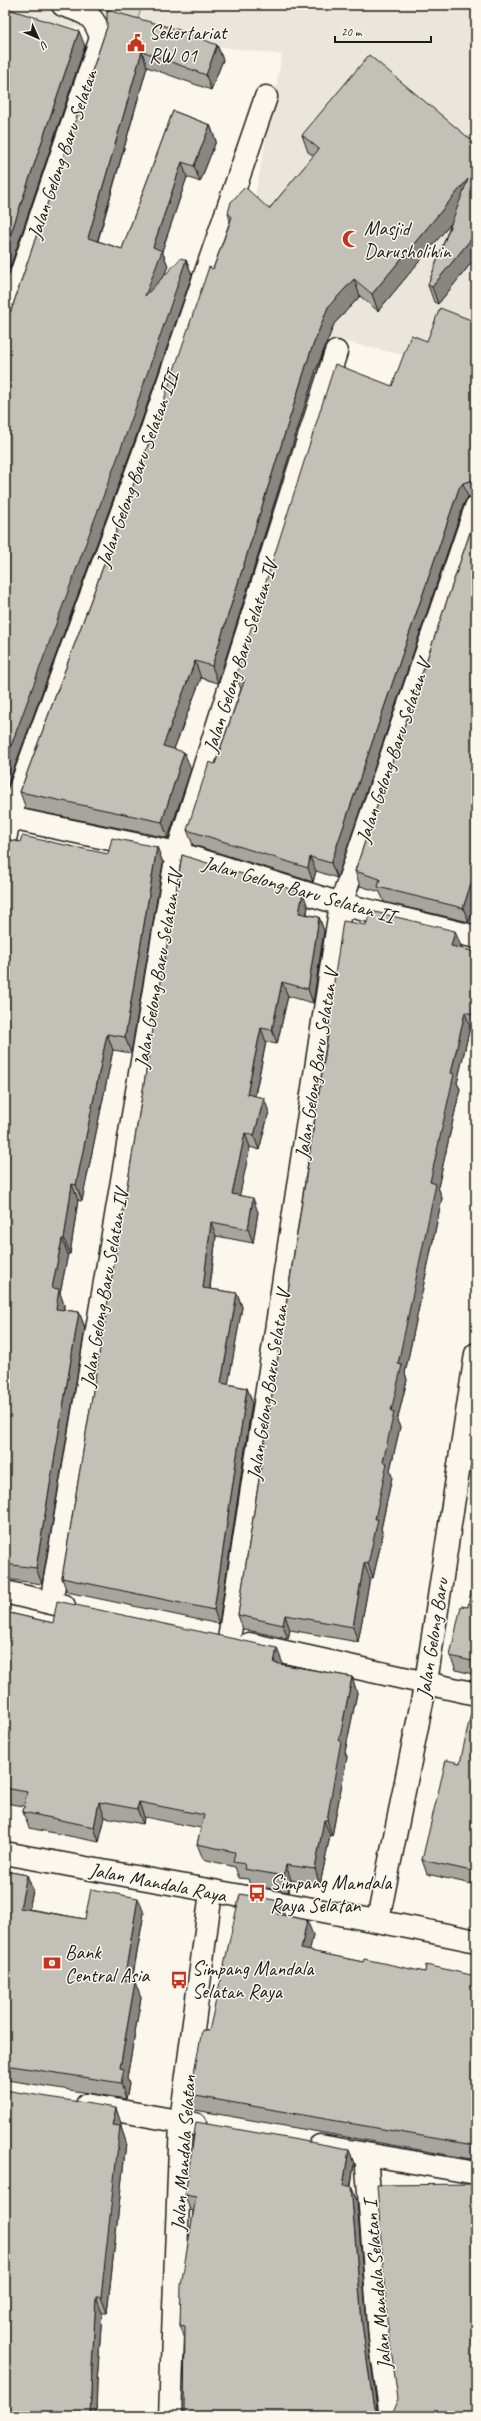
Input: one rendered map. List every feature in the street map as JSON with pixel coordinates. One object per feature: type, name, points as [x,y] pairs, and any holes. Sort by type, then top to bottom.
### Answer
[{"type":"street","name":"Jalan Gelong Baru Selatan","points":[[5,322],[101,38],[97,22],[84,12],[64,5]]},
{"type":"street","name":"Jalan Gelong Baru Selatan III","points":[[5,840],[7,818],[148,441],[266,97]]},
{"type":"street","name":"Jalan Gelong Baru Selatan IV","points":[[51,1603],[177,853],[336,352]]},
{"type":"street","name":"Jalan Gelong Baru Selatan V","points":[[229,1639],[341,904],[476,507]]},
{"type":"street","name":"Jalan Gelong Baru Selatan II","points":[[7,818],[177,853],[341,904],[476,937]]},
{"type":"street","name":"Jalan Gelong Baru","points":[[378,1920],[426,1682],[476,1354]]},
{"type":"street","points":[[5,1592],[82,1609]]},
{"type":"street","points":[[206,1634],[476,1694]]},
{"type":"street","name":"Jalan Mandala Raya","points":[[5,1853],[211,1892],[378,1920],[476,1941]]},
{"type":"street","name":"Jalan Mandala Selatan","points":[[170,2416],[181,2120],[211,1892]]},
{"type":"street","points":[[66,2102],[181,2120],[218,2128]]},
{"type":"street","points":[[303,2143],[476,2173]]},
{"type":"street","name":"Jalan Mandala Selatan I","points":[[366,2154],[380,2338],[390,2416]]},
{"type":"shaded area","points":[[5,5],[476,5],[476,371],[327,338],[245,248],[282,55],[60,25],[5,187]]},
{"type":"shaded area","points":[[88,5],[142,5],[138,19]]},
{"type":"building","points":[[5,8],[79,31],[5,251]]},
{"type":"building","points":[[107,10],[179,30],[217,45],[206,75],[142,51],[88,238],[122,249],[173,111],[210,125],[194,166],[182,162],[153,247],[162,251],[145,296],[181,258],[186,260],[131,421],[5,762],[5,317],[11,311],[107,27]]},
{"type":"building","points":[[369,55],[476,144],[476,233],[432,287],[428,285],[468,179],[372,294],[354,279],[328,307],[310,353],[212,666],[195,661],[163,746],[184,752],[162,822],[20,792],[154,429],[209,267],[213,269],[232,217],[228,213],[231,202],[245,187],[269,209],[319,149],[302,135]]},
{"type":"building","points":[[440,308],[476,322],[476,481],[474,480],[463,483],[459,488],[331,863],[310,857],[308,868],[187,830],[209,762],[215,764],[245,679],[236,676],[335,364],[392,386],[411,335],[427,341]]},
{"type":"building","points":[[476,515],[476,868],[463,908],[378,887],[380,879],[355,871]]},
{"type":"building","points":[[22,836],[108,854],[112,838],[157,847],[125,1037],[107,1034],[76,1185],[72,1184],[64,1239],[62,1239],[52,1288],[59,1289],[56,1309],[79,1312],[36,1568],[5,1564],[5,839],[20,842]]},
{"type":"building","points":[[182,855],[303,893],[299,913],[319,917],[308,989],[282,982],[272,1030],[261,1028],[247,1094],[264,1098],[254,1136],[245,1133],[232,1194],[253,1198],[248,1229],[211,1222],[203,1288],[237,1293],[221,1383],[247,1388],[214,1610],[62,1578]]},
{"type":"building","points":[[371,911],[455,931],[451,946],[476,952],[476,997],[472,1014],[465,1012],[451,1073],[454,1074],[430,1182],[436,1184],[398,1364],[402,1365],[391,1411],[394,1412],[383,1462],[387,1463],[375,1519],[378,1519],[368,1564],[364,1563],[353,1627],[285,1615],[283,1625],[238,1615],[334,996],[332,995],[343,921],[366,925]]},
{"type":"building","points":[[476,1495],[476,1529],[472,1528]]},
{"type":"building","points":[[476,1567],[476,1662],[450,1656],[461,1606],[468,1607]]},
{"type":"building","points":[[57,1601],[277,1648],[274,1663],[352,1677],[339,1741],[341,1741],[327,1820],[324,1820],[315,1869],[286,1865],[284,1876],[244,1869],[245,1864],[233,1862],[235,1852],[197,1844],[204,1815],[139,1802],[137,1809],[99,1802],[94,1827],[23,1812],[27,1792],[5,1788],[5,1612],[53,1623]]},
{"type":"building","points":[[471,1713],[476,1714],[476,1872],[422,1860],[446,1760],[460,1763]]},
{"type":"building","points":[[5,1871],[27,1875],[20,1908],[85,1919],[91,1889],[138,1898],[124,1980],[135,1982],[120,2068],[124,2069],[121,2083],[5,2065]]},
{"type":"building","points":[[240,1894],[280,1901],[277,1914],[307,1920],[301,1949],[363,1962],[364,1959],[425,1972],[426,1965],[476,1976],[476,2147],[473,2145],[190,2095],[202,2030],[209,2031]]},
{"type":"building","points":[[5,2090],[116,2108],[112,2125],[120,2126],[101,2297],[96,2297],[90,2416],[5,2416]]},
{"type":"building","points":[[196,2122],[349,2149],[343,2186],[351,2186],[362,2324],[373,2403],[376,2409],[387,2413],[393,2410],[398,2399],[387,2321],[377,2185],[476,2184],[476,2416],[184,2416],[185,2326],[180,2325],[181,2285],[196,2197],[185,2195]]},
{"type":"place","name":"Sekertariat RW 01","points":[[136,43]]},
{"type":"place","name":"Masjid Darusholihin","points":[[351,239]]},
{"type":"place","name":"Simpang Mandala Raya Selatan","points":[[257,1893]]},
{"type":"place","name":"Bank Central Asia","points":[[52,1963]]},
{"type":"place","name":"Simpang Mandala Selatan Raya","points":[[179,1980]]}]
